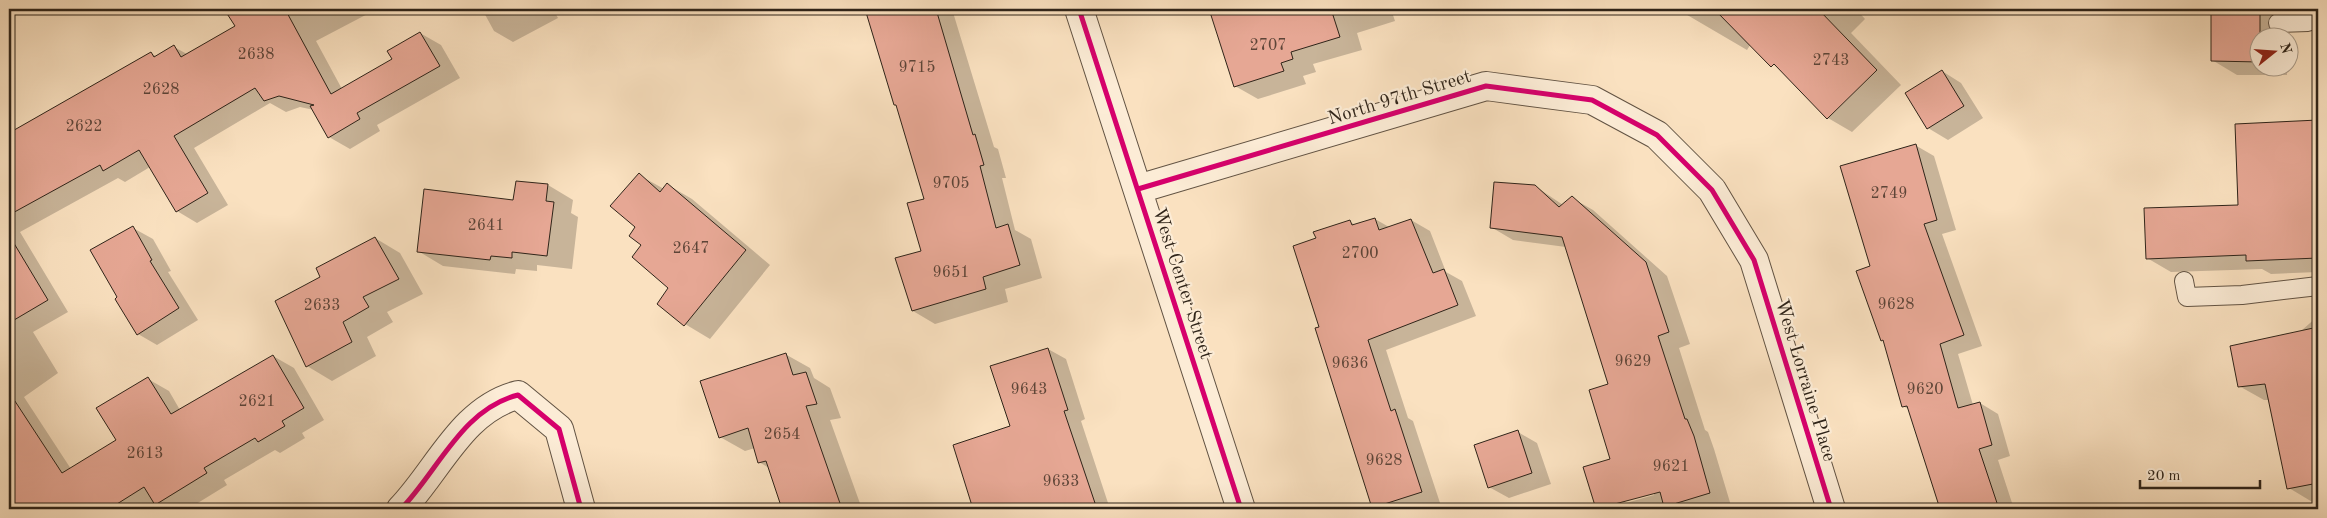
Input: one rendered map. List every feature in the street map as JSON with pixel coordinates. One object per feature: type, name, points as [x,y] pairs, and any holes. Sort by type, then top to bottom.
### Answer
[{"type":"street","name":"West Center Street","points":[[1079,9],[1241,509]]},
{"type":"street","name":"North 97th Street","points":[[1138,189],[1486,86],[1592,100],[1657,135],[1712,190],[1754,260]]},
{"type":"street","name":"West Lorraine Place","points":[[1754,260],[1831,509]]},
{"type":"street","points":[[401,509],[472,419],[501,399],[518,395],[559,429],[581,509]]},
{"type":"lane","points":[[2278,23],[2315,19]]},
{"type":"lane","points":[[2184,281],[2187,297],[2242,295],[2318,286]]},
{"type":"building","points":[[224,9],[285,9],[331,94],[392,59],[387,51],[420,32],[440,66],[357,113],[360,119],[328,138],[310,106],[314,105],[279,96],[264,101],[255,88],[174,136],[208,193],[176,212],[139,150],[103,171],[100,165],[9,215],[9,133],[151,52],[154,57],[174,45],[181,57],[235,26]]},
{"type":"building","points":[[865,9],[936,9],[973,135],[975,134],[984,165],[980,166],[996,228],[1008,224],[1020,265],[983,277],[986,289],[912,311],[895,258],[921,251],[907,203],[924,199]]},
{"type":"building","points":[[1209,9],[1331,9],[1340,37],[1291,52],[1293,59],[1281,63],[1284,71],[1234,87]]},
{"type":"building","points":[[1714,9],[1818,9],[1877,70],[1827,119],[1774,64],[1771,67]]},
{"type":"building","points":[[2211,9],[2260,9],[2260,28],[2250,28],[2250,62],[2211,61]]},
{"type":"building","points":[[1942,70],[1964,106],[1927,129],[1905,93]]},
{"type":"building","points":[[2318,120],[2318,258],[2246,261],[2246,255],[2146,259],[2144,208],[2238,205],[2235,124]]},
{"type":"building","points":[[1916,144],[1937,220],[1924,224],[1964,335],[1940,344],[1958,408],[1980,402],[1992,445],[1979,449],[1999,509],[1940,509],[1907,406],[1902,407],[1883,340],[1881,341],[1856,271],[1870,266],[1840,166]]},
{"type":"building","points":[[639,173],[660,192],[667,183],[746,250],[684,326],[657,304],[668,288],[632,257],[641,245],[629,236],[635,227],[610,206]]},
{"type":"building","points":[[516,181],[548,184],[546,201],[554,202],[547,256],[512,252],[512,258],[491,256],[490,260],[417,252],[424,189],[513,200]]},
{"type":"building","points":[[1494,182],[1535,185],[1559,207],[1572,196],[1646,262],[1669,332],[1658,336],[1685,419],[1687,419],[1694,436],[1710,493],[1664,507],[1660,492],[1596,509],[1583,467],[1610,459],[1589,390],[1608,384],[1562,237],[1490,228]]},
{"type":"building","points":[[1375,218],[1379,230],[1411,219],[1433,273],[1444,269],[1458,305],[1368,340],[1391,411],[1395,409],[1422,492],[1372,508],[1315,328],[1319,327],[1293,246],[1316,238],[1313,232],[1350,220],[1352,225]]},
{"type":"building","points":[[133,226],[152,260],[150,261],[179,308],[137,335],[115,299],[117,297],[90,250]]},
{"type":"building","points":[[9,235],[48,300],[9,323]]},
{"type":"building","points":[[375,237],[399,279],[363,297],[369,307],[343,322],[352,342],[306,367],[275,301],[320,277],[316,268]]},
{"type":"building","points":[[2318,327],[2318,483],[2287,489],[2265,384],[2238,387],[2230,346]]},
{"type":"building","points":[[1048,348],[1068,410],[1064,411],[1097,509],[973,509],[953,445],[1010,426],[990,366]]},
{"type":"building","points":[[786,353],[793,375],[806,372],[817,404],[806,406],[842,509],[782,509],[766,461],[758,463],[748,428],[719,438],[700,381]]},
{"type":"building","points":[[273,355],[304,408],[282,421],[285,426],[258,442],[255,438],[204,468],[207,473],[155,505],[144,487],[109,509],[18,509],[9,495],[9,392],[62,473],[116,440],[96,408],[148,377],[171,414]]},
{"type":"building","points":[[1518,430],[1532,473],[1488,488],[1474,445]]},
{"type":"cycle path","points":[[1079,9],[1241,509]]},
{"type":"cycle path","points":[[1138,189],[1486,86],[1592,100],[1657,135],[1712,190],[1754,260],[1831,509]]},
{"type":"cycle path","points":[[401,509],[466,427],[481,413],[498,402],[518,395],[559,429],[581,509]]}]
